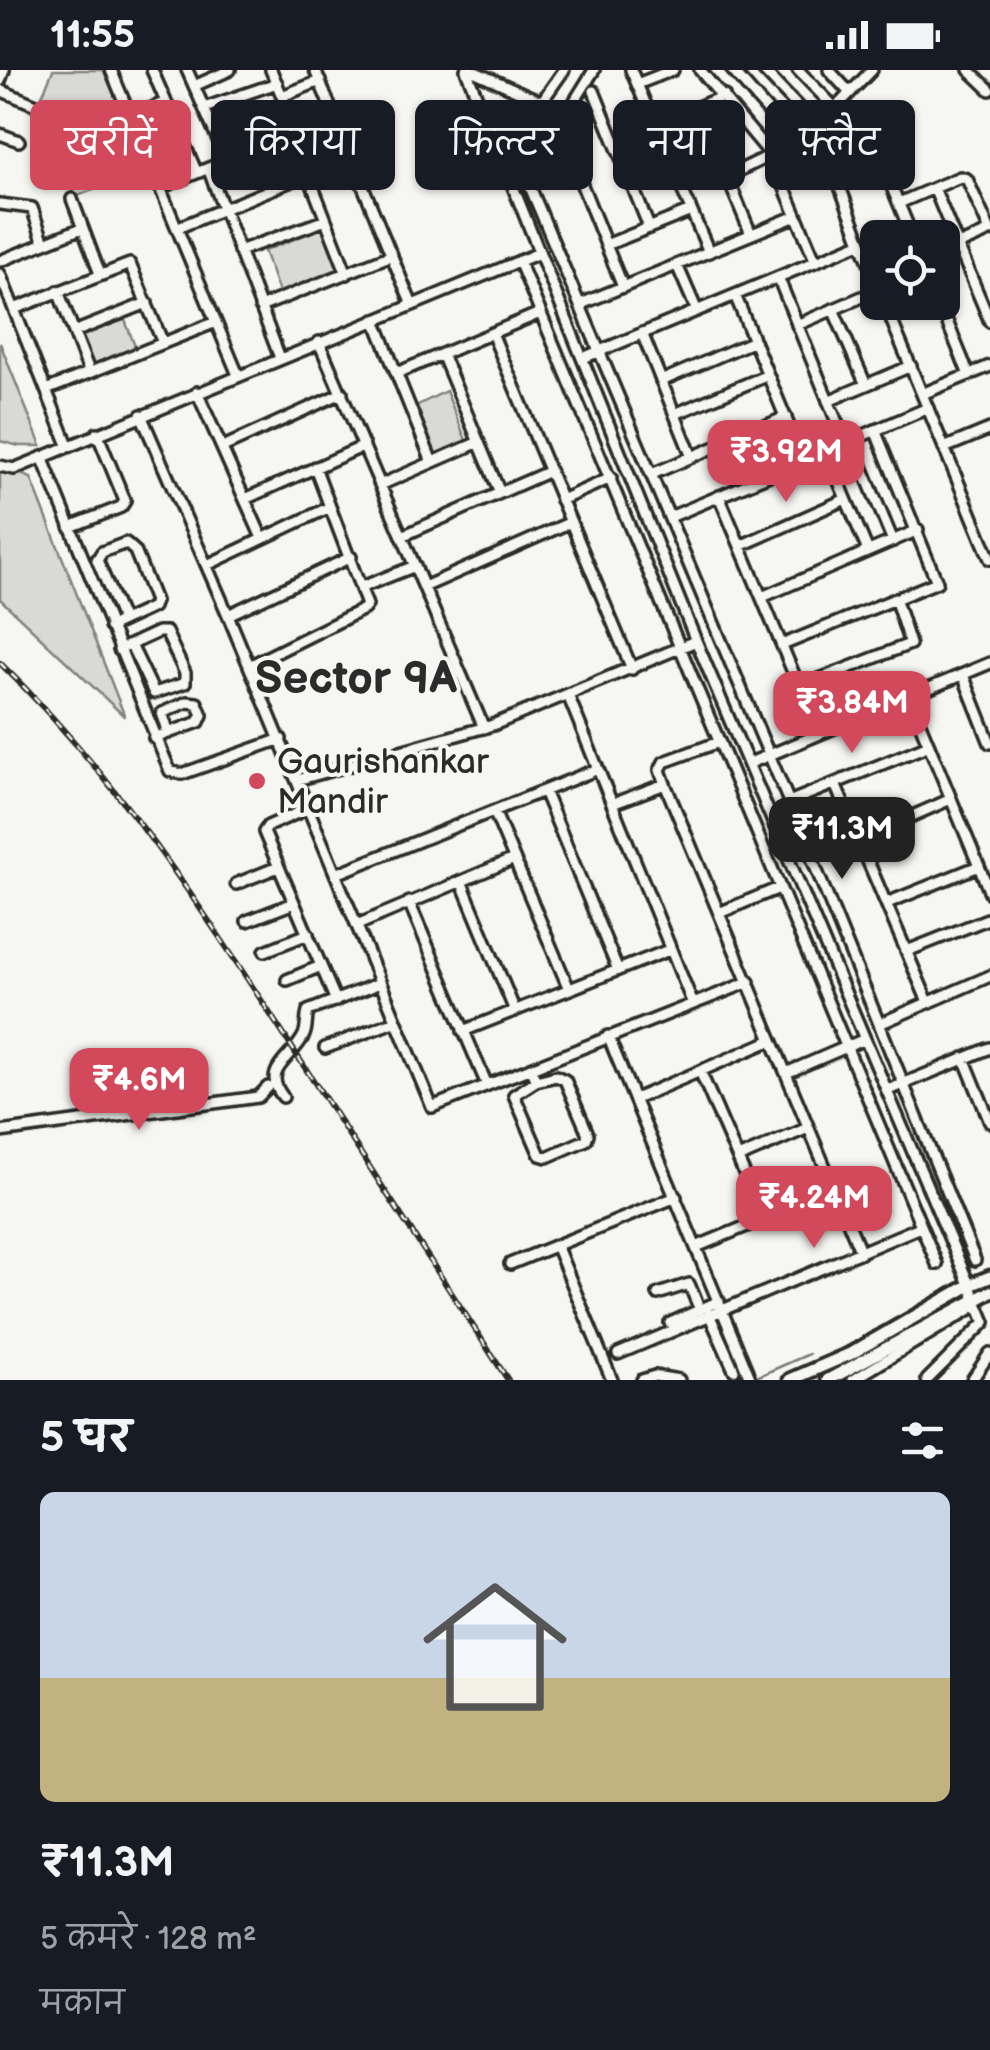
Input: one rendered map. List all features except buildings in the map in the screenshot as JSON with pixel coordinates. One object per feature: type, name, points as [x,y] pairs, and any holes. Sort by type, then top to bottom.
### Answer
[{"type":"main road","points":[[790,1380],[850,1354],[990,1277]]},
{"type":"main road","points":[[828,1380],[990,1292]]},
{"type":"street","points":[[0,81],[4,70]]},
{"type":"street","points":[[111,70],[124,100]]},
{"type":"street","points":[[152,70],[165,100]]},
{"type":"street","points":[[187,70],[211,123]]},
{"type":"street","points":[[194,86],[230,70]]},
{"type":"street","points":[[271,70],[284,100],[320,81]]},
{"type":"street","points":[[315,70],[327,100]]},
{"type":"street","points":[[468,70],[542,100]]},
{"type":"street","points":[[468,70],[479,100]]},
{"type":"street","points":[[545,100],[564,70]]},
{"type":"street","points":[[575,100],[594,70]]},
{"type":"street","points":[[631,70],[645,100]]},
{"type":"street","points":[[638,84],[674,70]]},
{"type":"street","points":[[700,70],[765,147]]},
{"type":"street","points":[[732,70],[765,107]]},
{"type":"street","points":[[764,70],[791,100]]},
{"type":"street","points":[[798,70],[827,100]]},
{"type":"street","points":[[829,70],[850,93]]},
{"type":"street","points":[[854,70],[863,79]]},
{"type":"street","points":[[843,100],[872,70]]},
{"type":"street","points":[[975,72],[990,90]]},
{"type":"street","points":[[204,108],[277,83]]},
{"type":"street","points":[[0,90],[30,102]]},
{"type":"street","points":[[594,91],[649,228]]},
{"type":"street","points":[[715,100],[724,96]]},
{"type":"street","points":[[0,134],[19,142]]},
{"type":"street","points":[[191,158],[197,172]]},
{"type":"street","points":[[191,175],[211,167]]},
{"type":"street","points":[[208,168],[280,358]]},
{"type":"street","points":[[899,204],[960,177],[967,180],[990,231],[960,245]]},
{"type":"street","points":[[934,188],[947,220]]},
{"type":"street","points":[[161,190],[238,375]]},
{"type":"street","points":[[177,228],[269,190]]},
{"type":"street","points":[[314,190],[347,274]]},
{"type":"street","points":[[364,190],[412,304]]},
{"type":"street","points":[[513,190],[696,642],[987,1324],[927,1380]]},
{"type":"street","points":[[534,190],[975,1260]]},
{"type":"street","points":[[583,190],[623,287]]},
{"type":"street","points":[[683,190],[709,252]]},
{"type":"street","points":[[734,190],[751,234]]},
{"type":"street","points":[[786,190],[816,262]]},
{"type":"street","points":[[582,358],[860,243],[841,190]]},
{"type":"street","points":[[893,190],[906,220]]},
{"type":"street","points":[[72,199],[100,274]]},
{"type":"street","points":[[0,204],[32,208],[44,243]]},
{"type":"street","points":[[606,245],[692,211]]},
{"type":"street","points":[[581,304],[796,216]]},
{"type":"street","points":[[239,251],[326,220]]},
{"type":"street","points":[[0,261],[82,228]]},
{"type":"street","points":[[960,250],[986,299],[990,322]]},
{"type":"street","points":[[0,466],[14,469],[539,253]]},
{"type":"street","points":[[260,307],[392,256]]},
{"type":"street","points":[[518,261],[937,1264]]},
{"type":"street","points":[[14,309],[130,264],[163,343]]},
{"type":"street","points":[[678,264],[697,310]]},
{"type":"street","points":[[0,274],[68,444]]},
{"type":"street","points":[[778,277],[828,401],[893,541]]},
{"type":"street","points":[[58,291],[89,371]]},
{"type":"street","points":[[735,295],[803,460]]},
{"type":"street","points":[[797,325],[860,296]]},
{"type":"street","points":[[74,332],[146,302]]},
{"type":"street","points":[[833,309],[866,385]]},
{"type":"street","points":[[397,373],[540,313]]},
{"type":"street","points":[[375,320],[432,462]]},
{"type":"street","points":[[891,320],[990,559]]},
{"type":"street","points":[[946,320],[969,375]]},
{"type":"street","points":[[46,390],[216,322]]},
{"type":"street","points":[[492,333],[632,669]]},
{"type":"street","points":[[642,334],[692,457]]},
{"type":"street","points":[[661,380],[754,341]]},
{"type":"street","points":[[319,342],[484,728]]},
{"type":"street","points":[[442,354],[500,493]]},
{"type":"street","points":[[828,401],[910,366]]},
{"type":"street","points":[[922,394],[990,366]]},
{"type":"street","points":[[675,414],[768,376]]},
{"type":"street","points":[[198,392],[262,538]]},
{"type":"street","points":[[224,447],[342,392]]},
{"type":"street","points":[[670,517],[928,408]]},
{"type":"street","points":[[141,415],[281,739],[432,1107],[749,982]]},
{"type":"street","points":[[652,474],[786,418]]},
{"type":"street","points":[[944,448],[990,429]]},
{"type":"street","points":[[782,645],[937,582],[875,430]]},
{"type":"street","points":[[70,527],[121,507],[125,501],[97,433]]},
{"type":"street","points":[[380,485],[479,442]]},
{"type":"street","points":[[245,499],[364,446]]},
{"type":"street","points":[[826,451],[868,551]]},
{"type":"street","points":[[42,457],[165,766],[176,774],[281,739]]},
{"type":"street","points":[[250,666],[364,610],[367,601],[315,467]]},
{"type":"street","points":[[402,536],[550,471]]},
{"type":"street","points":[[561,500],[610,478]]},
{"type":"street","points":[[720,496],[819,734]]},
{"type":"street","points":[[740,546],[846,500]]},
{"type":"street","points":[[207,565],[330,506]]},
{"type":"street","points":[[424,587],[570,522]]},
{"type":"street","points":[[762,597],[918,530]]},
{"type":"street","points":[[110,627],[153,608],[156,602],[135,550],[126,544],[102,552],[97,560],[123,621]]},
{"type":"street","points":[[228,615],[351,557]]},
{"type":"street","points":[[362,587],[415,566]]},
{"type":"street","points":[[799,687],[910,644],[896,601]]},
{"type":"street","points":[[120,650],[158,632],[166,632],[185,683],[154,693],[131,645]]},
{"type":"street","points":[[297,780],[484,728],[696,642]]},
{"type":"street","points":[[750,763],[990,663]]},
{"type":"street","points":[[963,675],[990,743]]},
{"type":"street","points":[[568,695],[693,1004]]},
{"type":"street","points":[[910,697],[990,893]]},
{"type":"street","points":[[154,738],[169,733],[202,719],[197,703],[187,702],[162,713],[169,733]]},
{"type":"street","points":[[718,742],[664,762],[660,770],[861,1253]]},
{"type":"street","points":[[788,802],[928,745]]},
{"type":"street","points":[[336,874],[598,769]]},
{"type":"street","points":[[612,804],[665,784]]},
{"type":"street","points":[[835,784],[928,1002]]},
{"type":"street","points":[[544,791],[618,970]]},
{"type":"street","points":[[860,839],[951,800]]},
{"type":"street","points":[[309,808],[265,829],[264,835],[336,1001]]},
{"type":"street","points":[[494,811],[570,989]]},
{"type":"street","points":[[357,925],[514,859]]},
{"type":"street","points":[[887,903],[979,866]]},
{"type":"street","points":[[236,884],[278,868]]},
{"type":"street","points":[[461,881],[515,1011]]},
{"type":"street","points":[[719,913],[779,888]]},
{"type":"street","points":[[409,902],[488,1085]]},
{"type":"street","points":[[247,920],[294,903]]},
{"type":"street","points":[[907,951],[990,918]]},
{"type":"street","points":[[265,951],[308,934]]},
{"type":"street","points":[[464,1031],[669,950]]},
{"type":"street","points":[[287,980],[322,966]]},
{"type":"street","points":[[878,1024],[990,976]]},
{"type":"street","points":[[283,1097],[274,1083],[274,1074],[304,1035],[307,1012],[380,983]]},
{"type":"street","points":[[325,1048],[396,1021]]},
{"type":"street","points":[[608,1036],[721,1305],[750,1378],[745,1380]]},
{"type":"street","points":[[786,1073],[865,1039]]},
{"type":"street","points":[[634,1099],[772,1040]]},
{"type":"street","points":[[888,1090],[990,1048]]},
{"type":"street","points":[[964,1058],[990,1122]]},
{"type":"street","points":[[530,1068],[536,1081]]},
{"type":"street","points":[[700,1071],[764,1219]]},
{"type":"street","points":[[556,1076],[564,1080],[588,1134],[586,1140],[547,1157],[540,1154],[514,1095],[536,1081],[556,1076]]},
{"type":"street","points":[[0,1132],[265,1090]]},
{"type":"street","points":[[738,1158],[808,1128]]},
{"type":"street","points":[[696,1247],[834,1190]]},
{"type":"street","points":[[510,1264],[676,1197]]},
{"type":"street","points":[[618,1354],[721,1305],[920,1227]]},
{"type":"street","points":[[556,1245],[612,1380]]},
{"type":"street","points":[[658,1294],[689,1284],[734,1370]]},
{"type":"street","points":[[853,1380],[976,1302]]},
{"type":"street","points":[[670,1323],[705,1312]]},
{"type":"street","points":[[972,1380],[990,1353]]},
{"type":"street","points":[[642,1380],[654,1376],[679,1380]]},
{"type":"shaded area","points":[[53,70],[104,70],[116,100],[40,100]]},
{"type":"shaded area","points":[[72,190],[93,190],[75,197]]},
{"type":"shaded area","points":[[324,227],[339,271],[280,295],[264,251]]},
{"type":"shaded area","points":[[125,320],[136,349],[91,368],[78,335]]},
{"type":"shaded area","points":[[0,343],[41,446],[0,441]]},
{"type":"shaded area","points":[[446,391],[466,440],[436,454],[416,406]]},
{"type":"shaded area","points":[[0,466],[31,478],[125,717],[0,599]]},
{"type":"waterway","points":[[752,1379],[809,1354]]},
{"type":"railway","points":[[0,663],[82,751],[155,844],[508,1380]]},
{"type":"place","name":"Gaurishankar Mandir","points":[[257,781]]},
{"type":"district","name":"Sector 9A","points":[[356,677]]}]
